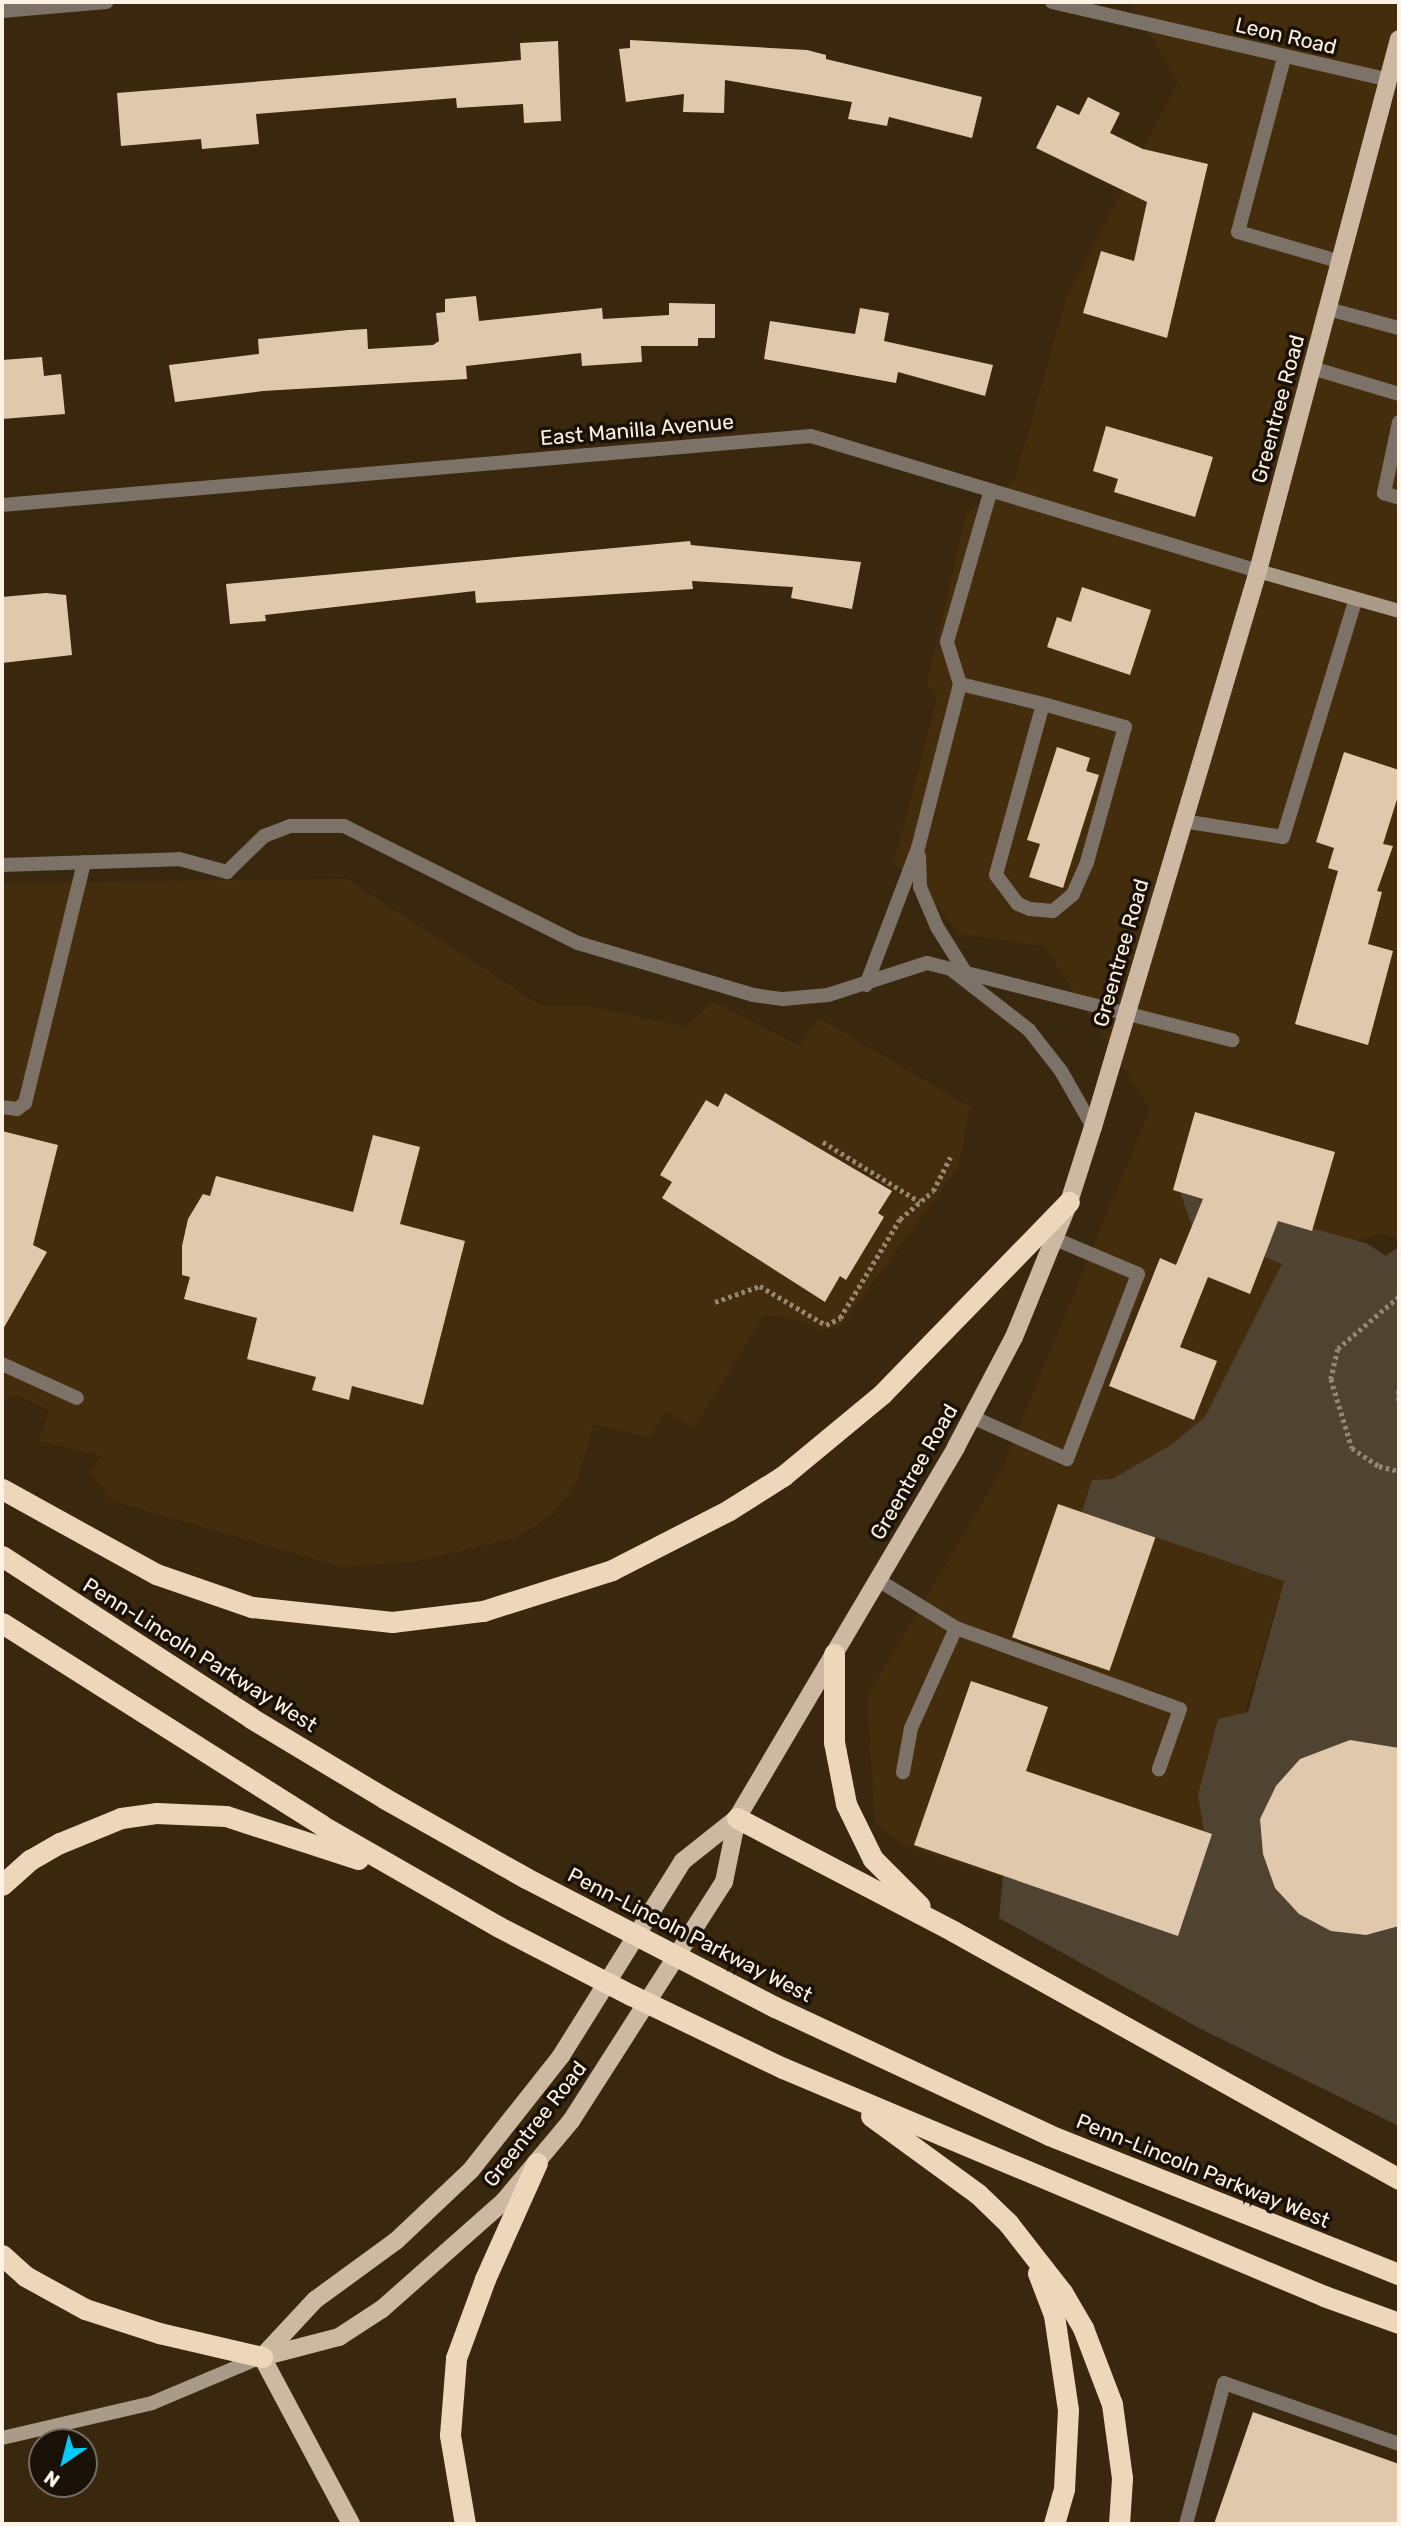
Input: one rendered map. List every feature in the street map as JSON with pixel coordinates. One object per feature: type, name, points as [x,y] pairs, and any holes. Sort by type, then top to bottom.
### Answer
[{"type":"highway","points":[[2,1489],[156,1574],[252,1607],[392,1622],[483,1611],[612,1570],[695,1529],[783,1476],[882,1394],[1069,1202]]},
{"type":"highway","name":"Penn-Lincoln Parkway West","points":[[2,1556],[251,1718],[384,1798],[526,1878],[775,2007],[1049,2134],[1399,2274]]},
{"type":"highway","points":[[2,1623],[222,1766],[423,1884],[631,1995],[783,2068],[1324,2296],[1399,2323]]},
{"type":"highway","points":[[834,1654],[838,1774],[857,1833],[893,1881],[953,1931]]},
{"type":"highway","points":[[2,1885],[30,1860],[90,1828],[121,1818],[192,1812],[270,1827],[423,1884]]},
{"type":"highway","points":[[737,1818],[953,1931],[1399,2179]]},
{"type":"highway","points":[[783,2068],[903,2136],[944,2165],[1008,2223],[1062,2292],[1099,2363],[1119,2442],[1119,2524]]},
{"type":"highway","points":[[465,2524],[450,2435],[456,2358],[485,2278],[537,2163]]},
{"type":"highway","points":[[1008,2223],[1040,2278],[1065,2362],[1068,2451],[1054,2524]]},
{"type":"highway","points":[[2,2255],[44,2288],[85,2309],[159,2333],[262,2357]]},
{"type":"main road","name":"Greentree Road","points":[[2,2438],[152,2403],[262,2357],[340,2337],[382,2309],[466,2238],[537,2163],[602,2077],[724,1882],[737,1818],[972,1417],[1014,1337],[1069,1202],[1258,571],[1399,40]]},
{"type":"main road","points":[[1258,571],[1355,601],[1399,611]]},
{"type":"main road","name":"Greentree Road","points":[[262,2357],[314,2300],[396,2241],[471,2170],[561,2056],[683,1861],[737,1818]]},
{"type":"main road","points":[[262,2357],[351,2524]]},
{"type":"street","points":[[2,11],[107,2]]},
{"type":"street","name":"Leon Road","points":[[1052,2],[1283,58],[1389,80]]},
{"type":"street","points":[[1283,58],[1238,232],[1340,262]]},
{"type":"street","points":[[1328,309],[1399,328]]},
{"type":"street","points":[[1312,368],[1399,394]]},
{"type":"street","points":[[1399,422],[1384,494],[1399,498]]},
{"type":"street","name":"East Manilla Avenue","points":[[2,505],[811,436],[1258,571]]},
{"type":"street","points":[[866,985],[918,848],[960,684],[947,642],[991,490]]},
{"type":"street","points":[[1183,821],[1283,837],[1355,601]]},
{"type":"street","points":[[960,684],[1043,704],[1125,727],[1081,878],[1064,903],[1042,912],[1018,904],[996,875],[1043,704]]},
{"type":"street","points":[[2,865],[179,859],[227,872],[264,836],[290,826],[314,822],[344,826],[578,943],[783,999],[866,985],[908,966],[945,965],[1232,1041]]},
{"type":"street","points":[[918,848],[920,887],[937,927],[964,970]]},
{"type":"street","points":[[2,1107],[17,1109],[25,1103],[84,862]]},
{"type":"street","points":[[945,965],[1030,1030],[1061,1071],[1093,1127]]},
{"type":"street","points":[[972,1417],[1067,1460],[1138,1274],[1055,1239]]},
{"type":"street","points":[[2,1364],[77,1398]]},
{"type":"street","points":[[878,1580],[956,1628],[1180,1709],[1159,1769]]},
{"type":"street","points":[[903,1772],[911,1728],[956,1628]]},
{"type":"street","points":[[1186,2524],[1224,2383],[1399,2444]]},
{"type":"path","points":[[823,1142],[920,1202]]},
{"type":"path","points":[[715,1303],[760,1286],[826,1325],[840,1318],[900,1219],[933,1191],[950,1157]]},
{"type":"path","points":[[1399,1297],[1338,1349],[1331,1379],[1352,1448],[1379,1466],[1399,1471]]},
{"type":"path","points":[[1399,1390],[1399,1401]]},
{"type":"shaded area","points":[[1130,2],[1399,2],[1399,1239],[1381,1233],[1282,1264],[1284,1580],[1178,1936],[906,1846],[875,1824],[867,1697],[1001,1471],[1150,1109],[1044,946],[961,934],[894,862],[937,699],[927,683],[966,514],[1015,479],[1066,299],[1178,82]]},
{"type":"shaded area","points":[[347,879],[541,1006],[588,1006],[686,1027],[714,1001],[799,1046],[819,1018],[970,1107],[958,1168],[840,1327],[820,1330],[803,1321],[764,1315],[694,1428],[665,1412],[649,1438],[593,1424],[578,1479],[554,1513],[518,1537],[419,1561],[342,1567],[112,1501],[90,1472],[101,1456],[39,1441],[49,1410],[19,1396],[2,1401],[2,883]]},
{"type":"shaded area","points":[[1180,1192],[1366,1243],[1386,1256],[1399,1247],[1399,2126],[1201,2029],[999,1918],[1003,1876],[1184,1915],[1207,1849],[1198,1795],[1218,1719],[1248,1712],[1284,1581],[1082,1512],[1092,1480],[1112,1479],[1171,1445],[1205,1417],[1282,1264],[1193,1229]]},
{"type":"building","points":[[630,40],[807,50],[826,55],[826,59],[982,97],[972,138],[889,117],[887,126],[848,119],[852,102],[725,80],[724,113],[683,112],[684,94],[626,102],[619,49],[630,48]]},
{"type":"building","points":[[558,41],[561,121],[524,123],[523,104],[457,108],[456,98],[256,114],[259,144],[202,149],[201,139],[121,146],[117,93],[521,60],[520,43]]},
{"type":"building","points":[[1088,97],[1120,113],[1110,133],[1143,149],[1208,164],[1167,338],[1083,313],[1101,251],[1134,261],[1147,202],[1036,148],[1057,105],[1079,115]]},
{"type":"building","points":[[476,296],[479,321],[602,308],[603,319],[669,315],[669,303],[715,304],[715,338],[698,338],[698,346],[641,346],[642,362],[582,366],[581,353],[466,366],[467,379],[263,391],[175,402],[169,365],[259,354],[258,339],[348,330],[367,329],[368,349],[433,345],[439,341],[436,313],[445,312],[445,299]]},
{"type":"building","points":[[860,308],[889,313],[884,341],[993,365],[985,396],[898,372],[896,383],[764,359],[770,321],[855,334]]},
{"type":"building","points":[[42,357],[44,376],[61,374],[65,414],[2,419],[2,360]]},
{"type":"building","points":[[1106,426],[1213,457],[1195,517],[1114,492],[1118,479],[1093,471]]},
{"type":"building","points":[[690,541],[691,545],[861,562],[852,609],[791,598],[793,587],[692,581],[693,589],[476,603],[475,591],[265,615],[266,621],[230,624],[226,584]]},
{"type":"building","points":[[1082,587],[1151,610],[1130,675],[1047,647],[1057,617],[1071,622]]},
{"type":"building","points":[[46,593],[66,595],[72,655],[2,663],[2,597]]},
{"type":"building","points":[[1057,747],[1090,758],[1086,771],[1099,775],[1063,888],[1029,877],[1040,844],[1027,840]]},
{"type":"building","points":[[1344,752],[1399,770],[1399,793],[1383,844],[1393,846],[1377,891],[1382,892],[1368,944],[1393,951],[1368,1045],[1295,1024],[1338,871],[1328,868],[1334,848],[1316,842]]},
{"type":"building","points":[[725,1093],[892,1191],[878,1213],[884,1217],[846,1280],[840,1276],[825,1302],[662,1198],[672,1182],[660,1175],[706,1100],[718,1107]]},
{"type":"building","points":[[1195,1112],[1335,1152],[1312,1231],[1278,1221],[1250,1294],[1208,1277],[1180,1347],[1217,1361],[1194,1420],[1109,1386],[1160,1258],[1176,1265],[1203,1199],[1173,1190]]},
{"type":"building","points":[[2,1131],[58,1145],[33,1245],[47,1252],[2,1331]]},
{"type":"building","points":[[373,1135],[420,1147],[400,1224],[465,1241],[423,1405],[352,1386],[349,1400],[312,1390],[316,1377],[247,1359],[257,1318],[184,1299],[190,1277],[182,1275],[182,1246],[188,1219],[203,1194],[210,1196],[216,1176],[353,1212]]},
{"type":"building","points":[[1058,1504],[1155,1538],[1109,1671],[1012,1637]]},
{"type":"building","points":[[971,1681],[1048,1707],[1026,1771],[1212,1834],[1178,1936],[914,1845]]},
{"type":"building","points":[[1350,1740],[1399,1748],[1399,1926],[1366,1935],[1331,1931],[1299,1914],[1275,1888],[1263,1854],[1260,1819],[1276,1786],[1300,1759]]},
{"type":"building","points":[[1253,2412],[1399,2464],[1399,2524],[1214,2524]]}]
